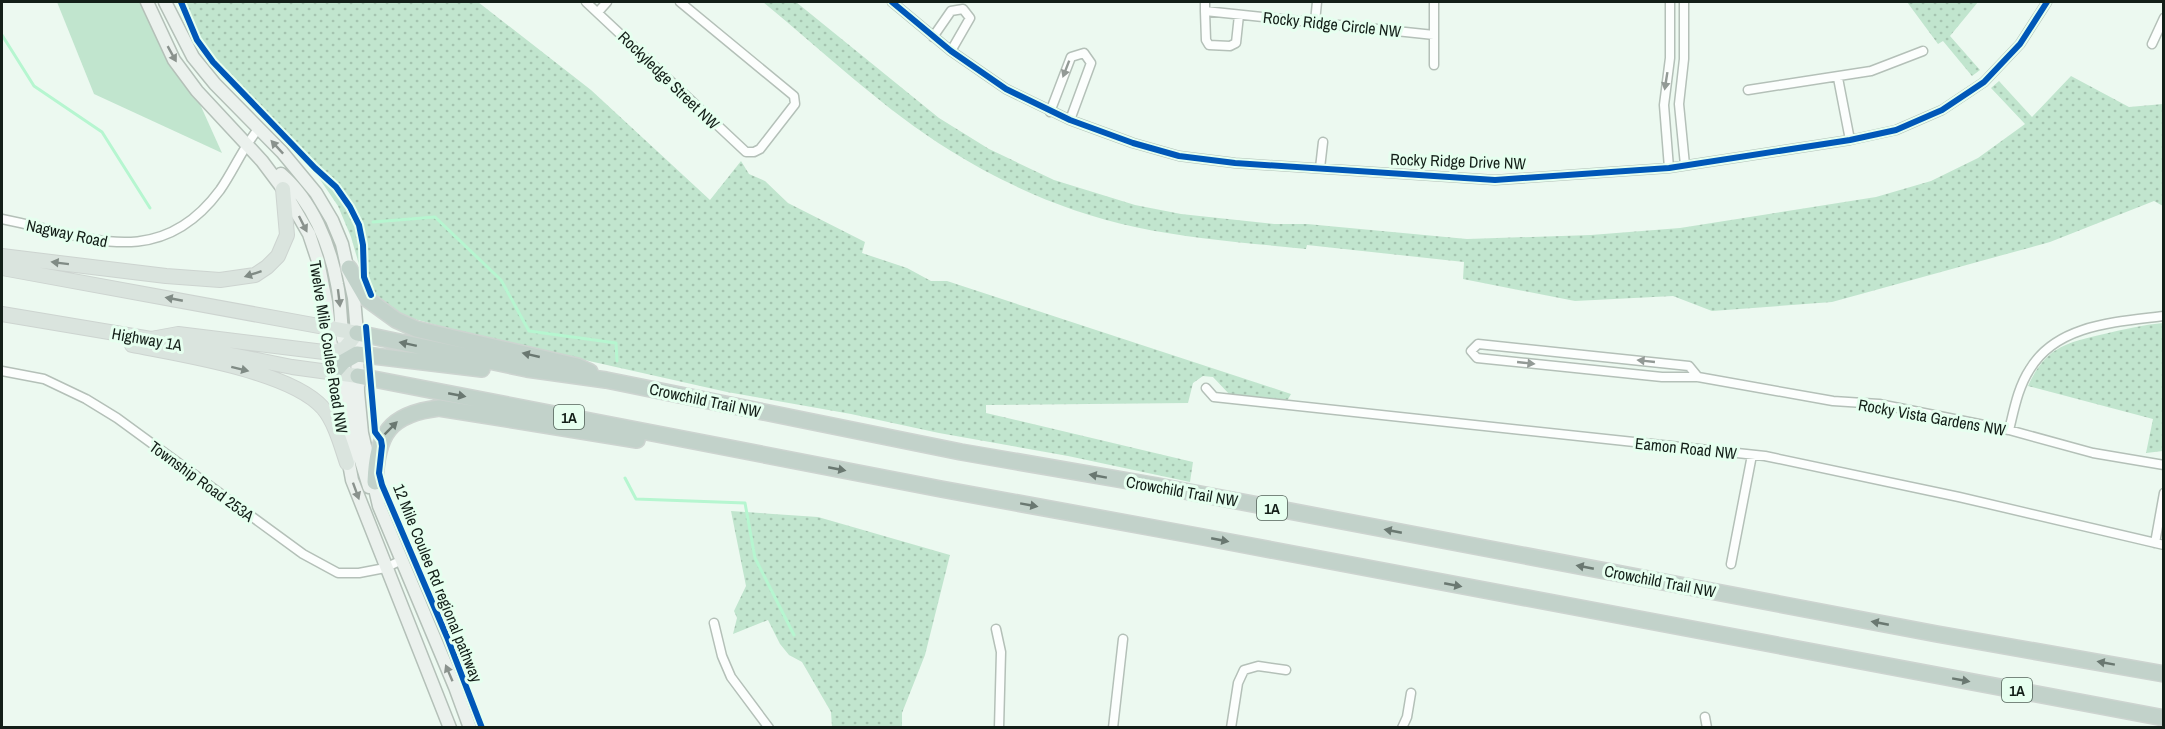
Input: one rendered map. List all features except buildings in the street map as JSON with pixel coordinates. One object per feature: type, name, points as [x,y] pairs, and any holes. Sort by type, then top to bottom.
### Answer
[{"type":"highway","points":[[349,268],[367,299],[396,320],[454,338],[577,366],[606,380]]},
{"type":"highway","name":"Crowchild Trail NW","points":[[343,331],[527,369],[606,380],[961,452],[1158,486],[1937,634],[2163,674]]},
{"type":"highway","points":[[345,361],[490,370],[527,369]]},
{"type":"highway","name":"1A","points":[[345,361],[779,458],[2163,718]]},
{"type":"highway","points":[[375,482],[377,453],[386,432],[405,417],[421,410],[439,408],[760,460],[779,458]]},
{"type":"main road","name":"Twelve Mile Coulee Road NW","points":[[147,2],[174,60],[197,91],[262,161],[283,189],[309,234],[343,331]]},
{"type":"main road","name":"Twelve Mile Coulee Road NW","points":[[165,2],[193,57],[316,193],[332,220],[342,244],[349,268],[343,331],[347,463],[385,567],[450,728]]},
{"type":"main road","points":[[262,161],[283,176],[304,202],[324,237],[337,285],[359,456],[366,480],[379,506]]},
{"type":"main road","points":[[2,256],[165,276],[220,280],[255,275],[278,256],[287,235],[283,189]]},
{"type":"main road","name":"Crowchild Trail NW","points":[[2,268],[343,331]]},
{"type":"main road","name":"Highway 1A","points":[[2,314],[151,339],[292,367],[345,361]]},
{"type":"main road","points":[[61,325],[77,333],[266,376],[302,391],[325,410],[347,463]]},
{"type":"main road","points":[[151,339],[178,334],[345,361]]},
{"type":"main road","name":"Twelve Mile Coulee Road NW","points":[[345,361],[379,506],[470,728]]},
{"type":"street","name":"Rockyledge Street NW","points":[[586,2],[746,152],[754,152],[760,148],[795,104],[794,96],[680,2]]},
{"type":"street","points":[[598,12],[607,2]]},
{"type":"street","name":"Rocky Ridge Drive NW","points":[[892,2],[951,51],[1006,89],[1050,112],[1133,143],[1179,156],[1235,163],[1495,180],[1669,168],[1881,134],[1912,124],[1942,110],[1971,92],[1997,70],[2020,44],[2047,2]]},
{"type":"street","points":[[1315,22],[1317,2]]},
{"type":"street","points":[[1434,2],[1434,65]]},
{"type":"street","points":[[1669,168],[1664,105],[1670,58],[1670,2]]},
{"type":"street","points":[[1684,2],[1684,59],[1679,104],[1685,165]]},
{"type":"street","points":[[1205,6],[1206,40],[1209,45],[1230,46],[1236,43],[1239,15]]},
{"type":"street","name":"Rocky Ridge Circle NW","points":[[1205,6],[1239,15],[1434,35]]},
{"type":"street","points":[[933,37],[951,11],[963,9],[970,18],[951,51]]},
{"type":"street","points":[[2152,44],[2163,18]]},
{"type":"street","points":[[1748,90],[1838,78],[1871,71],[1923,51]]},
{"type":"street","points":[[1050,112],[1071,57],[1084,53],[1091,63],[1070,120]]},
{"type":"street","points":[[1670,58],[1684,59]]},
{"type":"street","points":[[1838,78],[1850,140]]},
{"type":"street","points":[[1664,105],[1679,104]]},
{"type":"street","name":"Nagway Road","points":[[2,219],[112,243],[141,243],[170,234],[195,218],[220,190],[246,144],[259,128]]},
{"type":"street","points":[[1320,168],[1323,142]]},
{"type":"street","points":[[2009,430],[2020,388],[2030,368],[2045,349],[2065,336],[2087,328],[2163,316]]},
{"type":"street","name":"Rocky Vista Gardens NW","points":[[1698,377],[1689,366],[1478,344],[1471,351],[1477,358],[1662,377],[1698,377],[1833,401],[1879,404],[2009,430],[2093,453],[2163,465]]},
{"type":"street","name":"Township Road 253A","points":[[2,371],[45,379],[86,399],[117,418],[303,554],[338,573],[359,573],[402,560]]},
{"type":"street","name":"Eamon Road NW","points":[[1206,388],[1214,397],[1752,455],[1959,497],[2159,544]]},
{"type":"street","points":[[1731,564],[1752,455]]},
{"type":"street","points":[[2159,544],[2163,493]]},
{"type":"street","points":[[714,623],[722,656],[731,677],[769,728]]},
{"type":"street","points":[[996,629],[1001,652],[999,728]]},
{"type":"street","points":[[1113,728],[1123,639]]},
{"type":"street","points":[[1231,728],[1238,683],[1244,670],[1258,666],[1286,670]]},
{"type":"street","points":[[1402,728],[1407,717],[1411,693]]},
{"type":"street","points":[[1705,717],[1707,728]]},
{"type":"green space","points":[[57,2],[154,2],[222,153],[94,94]]},
{"type":"green space","points":[[176,2],[478,2],[591,90],[710,200],[741,161],[749,174],[765,181],[788,203],[865,242],[862,253],[907,268],[931,281],[947,281],[1291,394],[1287,401],[1230,395],[1213,377],[1203,376],[1193,383],[1188,403],[986,405],[986,413],[1193,462],[1190,482],[1068,456],[727,392],[465,333],[400,315],[375,297],[363,278],[351,237],[338,206],[317,175],[217,73],[202,52]]},
{"type":"green space","points":[[763,2],[796,2],[939,118],[989,149],[1054,180],[1135,205],[1181,214],[1274,224],[1307,224],[1467,239],[1591,235],[1680,228],[1876,197],[1931,181],[1978,158],[2025,124],[1991,88],[1999,81],[2032,117],[2071,76],[2129,107],[2163,104],[2163,206],[2154,201],[2050,242],[1832,302],[1712,311],[1673,296],[1575,301],[1463,279],[1464,262],[1307,245],[1306,249],[1199,238],[1135,227],[1063,206],[994,176],[926,135],[878,99]]},
{"type":"green space","points":[[1907,2],[1978,2],[1950,36],[1980,70],[1972,76],[1943,41],[1938,44]]},
{"type":"green space","points":[[2163,323],[2163,451],[2146,453],[2153,419],[2028,386],[2042,363],[2058,349],[2068,344],[2119,330]]},
{"type":"green space","points":[[731,511],[818,517],[950,555],[925,655],[902,713],[902,727],[832,727],[831,712],[802,662],[789,655],[780,644],[768,620],[733,634],[737,618],[734,611],[746,586]]},
{"type":"waterway","points":[[2,35],[34,86],[102,132],[150,208]]},
{"type":"waterway","points":[[373,222],[435,217],[501,280],[529,331],[616,343],[617,361]]},
{"type":"waterway","points":[[625,478],[636,499],[745,503],[755,558],[794,635]]},
{"type":"cycle path","points":[[181,2],[197,40],[213,62],[336,187],[350,207],[359,225],[363,245],[364,277],[371,295]]},
{"type":"cycle path","points":[[892,2],[951,51],[1006,89],[1070,120],[1133,143],[1179,156],[1235,163],[1495,180],[1669,168],[1850,140],[1896,130],[1942,110],[1984,82],[2020,44],[2047,2]]},
{"type":"cycle path","name":"12 Mile Coulee Rd regional pathway","points":[[366,327],[375,432],[382,446],[379,473],[382,485],[447,637],[482,728]]}]
